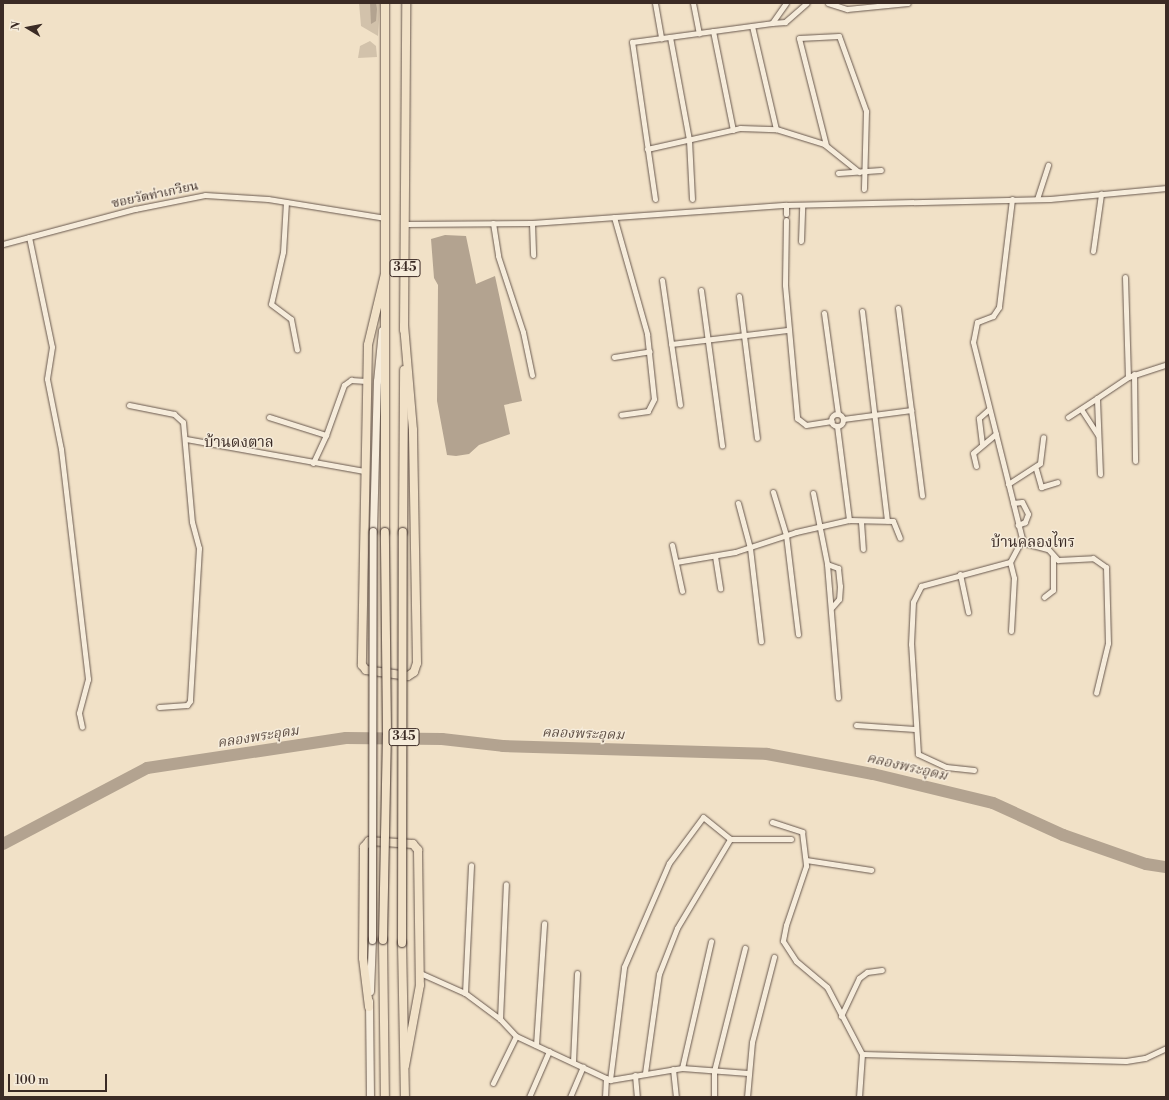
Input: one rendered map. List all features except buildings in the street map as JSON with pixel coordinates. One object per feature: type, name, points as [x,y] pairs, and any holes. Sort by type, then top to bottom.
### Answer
[{"type":"main road","name":"345","points":[[385,3],[385,532],[388,735],[383,940],[385,1097]]},
{"type":"main road","name":"345","points":[[405,1097],[402,943],[406,3]]},
{"type":"main road","points":[[385,274],[371,322],[366,381],[362,665],[366,670],[408,676],[414,672],[417,663],[413,430],[404,325]]},
{"type":"main road","name":"345","points":[[370,1097],[369,1007],[372,940],[373,531],[377,381],[385,313]]},
{"type":"main road","points":[[369,1007],[363,958],[365,842],[416,846],[420,973],[413,1035],[404,1066]]},
{"type":"street","points":[[654,3],[661,38]]},
{"type":"street","points":[[693,3],[699,33]]},
{"type":"street","points":[[772,23],[786,3]]},
{"type":"street","points":[[655,199],[632,42],[785,22],[807,3]]},
{"type":"street","points":[[828,3],[847,9],[908,3]]},
{"type":"street","points":[[752,26],[776,128]]},
{"type":"street","points":[[713,31],[733,130]]},
{"type":"street","points":[[826,145],[799,38],[839,36],[866,111],[867,171],[864,189]]},
{"type":"street","points":[[670,37],[689,140],[692,199]]},
{"type":"street","points":[[647,149],[733,130],[776,128],[826,145],[859,172]]},
{"type":"street","points":[[1037,199],[1048,165]]},
{"type":"street","points":[[838,173],[881,170]]},
{"type":"street","points":[[406,224],[532,223],[786,205],[1037,199],[1166,188]]},
{"type":"street","points":[[1093,251],[1101,194]]},
{"type":"street","name":"ซอยวัดท่าเกวียน","points":[[3,244],[188,197],[218,196],[286,202],[385,218]]},
{"type":"street","points":[[1012,199],[999,307],[993,316],[977,322],[973,333],[989,409],[1022,538],[1026,543],[1048,549],[1053,556],[1062,561],[1097,559],[1106,567],[1108,643],[1096,693]]},
{"type":"street","points":[[286,202],[283,252],[271,304],[291,319],[297,350]]},
{"type":"street","points":[[786,205],[786,214]]},
{"type":"street","points":[[801,241],[802,205]]},
{"type":"street","points":[[614,217],[650,352],[652,409],[621,415]]},
{"type":"street","points":[[786,220],[787,330],[797,418],[806,425],[832,421],[838,414]]},
{"type":"street","points":[[493,223],[498,256],[523,332],[532,375]]},
{"type":"street","points":[[532,223],[533,255]]},
{"type":"street","points":[[29,237],[52,347],[47,379],[61,449],[88,679],[79,713],[82,727]]},
{"type":"street","points":[[1124,277],[1128,376]]},
{"type":"street","points":[[662,280],[680,405]]},
{"type":"street","points":[[700,290],[722,446]]},
{"type":"street","points":[[739,296],[757,438]]},
{"type":"street","points":[[898,308],[922,495]]},
{"type":"street","points":[[862,311],[887,521]]},
{"type":"street","points":[[824,313],[838,414],[843,419]]},
{"type":"street","points":[[671,344],[787,330]]},
{"type":"street","points":[[614,357],[650,352]]},
{"type":"street","points":[[1068,417],[1081,410],[1128,376],[1166,365]]},
{"type":"street","points":[[1134,374],[1135,461]]},
{"type":"street","points":[[313,463],[326,435],[346,382],[366,381]]},
{"type":"street","points":[[1097,398],[1100,474]]},
{"type":"street","points":[[129,405],[180,418],[186,439],[192,522],[199,548],[190,701],[187,705],[159,707]]},
{"type":"street","points":[[982,444],[979,418],[989,409]]},
{"type":"street","points":[[837,426],[843,419],[911,410]]},
{"type":"street","points":[[1081,410],[1098,435]]},
{"type":"street","points":[[269,417],[326,435]]},
{"type":"street","points":[[832,421],[837,426],[849,520]]},
{"type":"street","points":[[976,466],[973,453],[982,444],[996,434]]},
{"type":"street","points":[[1008,484],[1036,469],[1042,458],[1043,436]]},
{"type":"street","points":[[186,439],[229,444],[313,463],[364,471]]},
{"type":"street","points":[[1036,469],[1041,487],[1057,482]]},
{"type":"street","points":[[773,492],[786,535],[798,634]]},
{"type":"street","points":[[812,493],[822,526],[827,564],[832,607],[838,698]]},
{"type":"street","points":[[1013,503],[1022,502],[1028,514],[1025,522],[1018,525]]},
{"type":"street","points":[[738,503],[750,548],[762,642]]},
{"type":"street","points":[[676,562],[715,556],[750,548],[786,535],[849,520],[861,522],[896,522],[900,538]]},
{"type":"street","points":[[861,522],[863,548]]},
{"type":"street","points":[[1011,631],[1014,578],[1010,562],[1022,538]]},
{"type":"street","points":[[672,544],[682,591]]},
{"type":"street","points":[[715,556],[720,589]]},
{"type":"street","points":[[1044,597],[1053,590],[1053,556]]},
{"type":"street","points":[[974,770],[953,768],[922,758],[916,749],[911,644],[915,594],[921,586],[960,574],[1010,562]]},
{"type":"street","points":[[827,564],[838,568],[840,586],[839,599],[832,607]]},
{"type":"street","points":[[960,574],[968,612]]},
{"type":"street","points":[[856,725],[915,729]]},
{"type":"street","points":[[604,1097],[608,1079],[624,967],[666,870],[702,817],[730,839],[791,839]]},
{"type":"street","points":[[772,822],[800,829],[806,860],[784,941],[796,961],[827,987],[862,1054],[859,1097]]},
{"type":"street","points":[[645,1073],[659,974],[677,928],[730,839]]},
{"type":"street","points":[[806,860],[871,870]]},
{"type":"street","points":[[465,993],[471,865]]},
{"type":"street","points":[[500,1019],[506,884]]},
{"type":"street","points":[[536,1045],[544,923]]},
{"type":"street","points":[[682,1068],[711,941]]},
{"type":"street","points":[[714,1097],[714,1071],[745,948]]},
{"type":"street","points":[[747,1097],[748,1073],[774,957]]},
{"type":"street","points":[[841,1016],[859,978],[867,972],[882,970]]},
{"type":"street","points":[[420,973],[465,993],[500,1019],[516,1036],[608,1079],[682,1068],[748,1073]]},
{"type":"street","points":[[573,1062],[578,973]]},
{"type":"street","points":[[493,1083],[516,1036]]},
{"type":"street","points":[[862,1054],[1126,1061],[1145,1058],[1166,1048]]},
{"type":"street","points":[[529,1097],[549,1051]]},
{"type":"street","points":[[570,1097],[583,1067]]},
{"type":"street","points":[[673,1069],[676,1097]]},
{"type":"street","points":[[635,1075],[637,1097]]},
{"type":"shaded area","points":[[359,3],[380,3],[378,36],[361,26]]},
{"type":"shaded area","points":[[370,3],[376,3],[377,9],[376,21],[371,24]]},
{"type":"shaded area","points":[[370,41],[376,46],[377,57],[358,58],[360,46]]},
{"type":"shaded area","points":[[445,235],[466,236],[476,284],[495,276],[522,401],[504,405],[510,434],[479,445],[469,454],[456,456],[447,455],[437,401],[438,285],[434,278],[431,239]]},
{"type":"waterway","name":"คลองพระอุดม","points":[[3,844],[147,768],[346,738],[442,739],[503,746],[767,754],[873,774],[993,803],[1063,835],[1146,864],[1166,867]]},
{"type":"district","name":"บ้านดงตาล","points":[[239,443]]},
{"type":"district","name":"บ้านคลองไทร","points":[[1033,543]]}]
